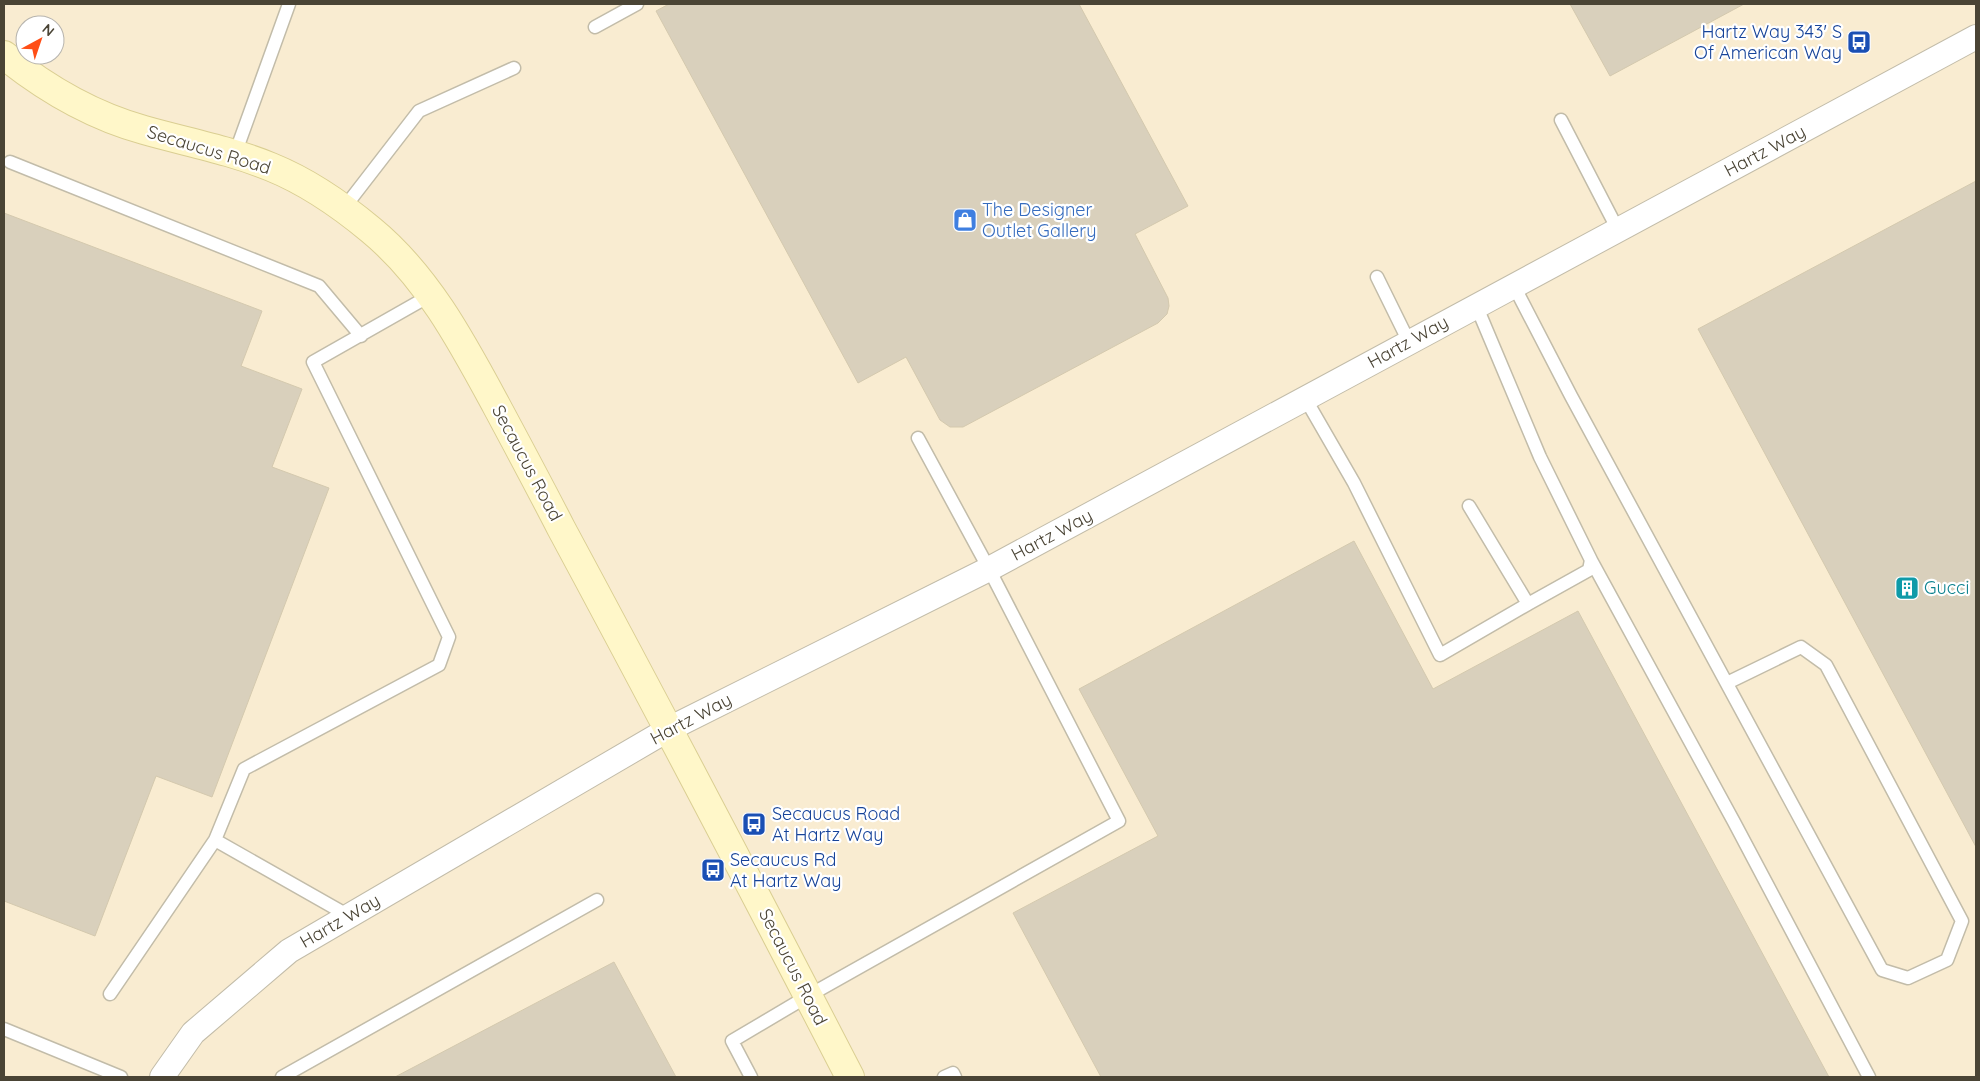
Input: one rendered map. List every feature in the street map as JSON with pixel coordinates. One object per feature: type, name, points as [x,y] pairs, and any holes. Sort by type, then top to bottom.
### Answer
[{"type":"main road","name":"Secaucus Road","points":[[4,55],[49,88],[92,111],[141,130],[235,154],[310,186],[344,208],[404,260],[431,295],[479,374],[669,729],[850,1077]]},
{"type":"street","name":"Hartz Way","points":[[162,1077],[193,1032],[289,951],[669,729],[989,569],[1976,37]]},
{"type":"lane","points":[[235,154],[290,4]]},
{"type":"lane","points":[[595,27],[636,4]]},
{"type":"lane","points":[[344,208],[419,111],[514,68]]},
{"type":"lane","points":[[1561,120],[1618,230]]},
{"type":"lane","points":[[10,162],[319,286],[361,336]]},
{"type":"lane","points":[[1377,277],[1409,342]]},
{"type":"lane","points":[[1514,286],[1571,396],[1726,683],[1882,970],[1908,978],[1947,960],[1962,921],[1826,665],[1801,647],[1726,683]]},
{"type":"lane","points":[[110,994],[215,840],[244,768],[439,665],[449,636],[313,362],[431,295]]},
{"type":"lane","points":[[1476,305],[1540,457],[1590,560],[1734,822],[1869,1077]]},
{"type":"lane","points":[[1305,398],[1354,482],[1440,655],[1589,570],[1590,560]]},
{"type":"lane","points":[[751,1077],[732,1041],[1118,821],[989,569],[918,438]]},
{"type":"lane","points":[[1469,506],[1528,604]]},
{"type":"lane","points":[[215,840],[350,916]]},
{"type":"lane","points":[[282,1077],[597,900]]},
{"type":"lane","points":[[4,1029],[121,1077]]},
{"type":"lane","points":[[944,1077],[953,1073],[956,1077]]},
{"type":"shaded area","points":[[4,4],[1976,4],[1976,1077],[4,1077]]},
{"type":"building","name":"The Designer Outlet Gallery","points":[[669,4],[1079,4],[1188,206],[1135,234],[1168,298],[1167,314],[1158,323],[963,427],[950,427],[940,420],[906,357],[858,383],[656,11]]},
{"type":"building","points":[[1570,4],[1744,4],[1610,76]]},
{"type":"building","name":"Gucci","points":[[1976,181],[1976,847],[1698,329]]},
{"type":"building","points":[[4,213],[262,311],[241,366],[302,389],[272,467],[329,488],[212,797],[156,776],[95,936],[4,901]]},
{"type":"building","points":[[1354,541],[1433,689],[1578,611],[1829,1077],[1101,1077],[1013,913],[1158,836],[1079,689]]},
{"type":"building","points":[[753,813],[762,828],[756,831],[747,817]]},
{"type":"building","points":[[614,962],[676,1077],[395,1077]]},
{"type":"place","name":"Hartz Way 343' S Of American Way","points":[[1859,42]]},
{"type":"place","name":"The Designer Outlet Gallery","points":[[965,220]]},
{"type":"place","name":"Gucci","points":[[1907,588]]},
{"type":"place","name":"Secaucus Road At Hartz Way","points":[[754,824]]},
{"type":"place","name":"Secaucus Rd At Hartz Way","points":[[713,870]]}]
